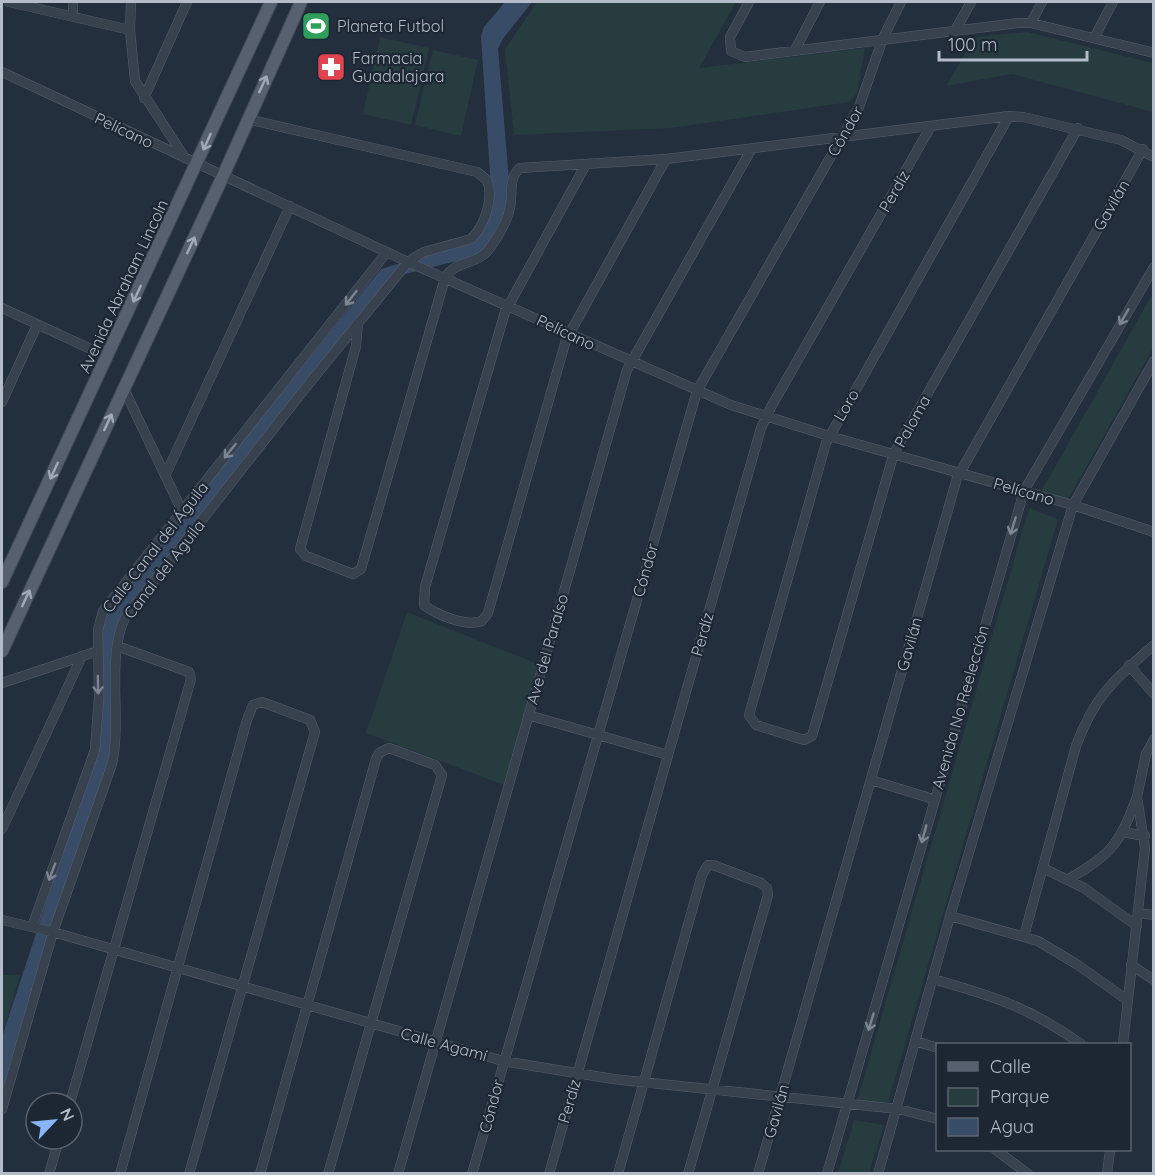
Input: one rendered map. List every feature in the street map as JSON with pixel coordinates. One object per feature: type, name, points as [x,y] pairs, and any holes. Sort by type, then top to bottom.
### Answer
[{"type":"main road","name":"Avenida Abraham Lincoln","points":[[2,582],[108,357],[191,162],[271,2]]},
{"type":"main road","points":[[2,651],[223,176],[247,118],[301,2]]},
{"type":"street","points":[[9,2],[130,30]]},
{"type":"street","points":[[73,2],[73,17]]},
{"type":"street","points":[[131,2],[130,30],[134,75],[144,98],[191,162]]},
{"type":"street","points":[[144,98],[187,2]]},
{"type":"street","points":[[749,2],[730,37],[731,51],[745,57],[956,29],[1030,23],[1154,53]]},
{"type":"street","points":[[795,50],[820,2]]},
{"type":"street","name":"Cóndor","points":[[472,1173],[697,391],[867,90],[882,38],[901,2]]},
{"type":"street","points":[[956,29],[971,2]]},
{"type":"street","points":[[1030,23],[1042,2]]},
{"type":"street","points":[[1094,38],[1113,2]]},
{"type":"street","name":"Pelícano","points":[[2,72],[408,262],[697,391],[766,417],[1072,505],[1153,532]]},
{"type":"street","points":[[358,323],[356,346],[300,549],[306,556],[348,573],[357,573],[361,568],[444,278],[452,268],[476,259],[489,249],[510,209],[513,176],[517,170],[525,166],[585,166],[666,159],[1009,116],[1078,128],[1121,140],[1143,149],[1154,157]]},
{"type":"street","name":"Loro","points":[[809,740],[794,737],[751,721],[753,704],[829,436],[1009,116]]},
{"type":"street","points":[[247,118],[477,172],[487,180],[490,199],[476,234],[465,241],[424,252],[408,262]]},
{"type":"street","name":"Perdíz","points":[[549,1173],[766,417],[931,126]]},
{"type":"street","name":"Paloma","points":[[809,740],[894,453],[1078,128]]},
{"type":"street","name":"Ave del Paraíso","points":[[398,1173],[630,362],[752,147]]},
{"type":"street","name":"Gavilán","points":[[758,1173],[960,472],[1143,149]]},
{"type":"street","points":[[585,166],[508,305],[425,587],[424,605],[439,614],[468,623],[482,621],[488,614],[569,333],[666,159]]},
{"type":"street","points":[[165,476],[290,206]]},
{"type":"street","name":"Calle Canal del Águila","points":[[34,928],[95,750],[99,697],[98,628],[103,611],[387,252]]},
{"type":"street","name":"Canal del Aguila","points":[[2,1109],[50,931],[115,750],[117,646],[120,628],[132,609],[408,262]]},
{"type":"street","name":"Avenida No Reelección","points":[[827,1173],[898,932],[933,799],[1024,491],[1154,267]]},
{"type":"street","points":[[2,308],[108,357]]},
{"type":"street","points":[[2,402],[5,383],[37,325]]},
{"type":"street","points":[[878,1173],[950,916],[1072,505],[1154,361]]},
{"type":"street","points":[[124,388],[182,511]]},
{"type":"street","points":[[1024,936],[1084,723],[1095,703],[1129,665],[1154,645]]},
{"type":"street","points":[[73,1091],[191,676],[189,672],[117,646]]},
{"type":"street","points":[[2,683],[98,651]]},
{"type":"street","points":[[2,829],[82,656]]},
{"type":"street","points":[[1129,665],[1154,694]]},
{"type":"street","points":[[120,1173],[247,720],[257,702],[310,720],[315,727],[189,1173]]},
{"type":"street","points":[[528,715],[668,755]]},
{"type":"street","points":[[1069,879],[1107,854],[1124,832],[1137,797],[1146,754],[1154,739]]},
{"type":"street","points":[[260,1173],[376,759],[383,749],[396,749],[435,765],[441,771],[328,1173]]},
{"type":"street","points":[[871,780],[933,799]]},
{"type":"street","points":[[1124,1043],[1145,836],[1137,797]]},
{"type":"street","points":[[1124,832],[1145,836]]},
{"type":"street","points":[[618,1173],[702,875],[708,866],[719,867],[761,883],[767,888],[768,894],[687,1173]]},
{"type":"street","points":[[1043,868],[1069,879],[1137,926]]},
{"type":"street","points":[[1138,913],[1154,915]]},
{"type":"street","points":[[950,916],[1024,936],[1060,953],[1127,1000]]},
{"type":"street","name":"Calle Agamí","points":[[2,920],[50,931],[503,1061],[577,1074],[897,1109],[936,1119]]},
{"type":"street","points":[[1131,965],[1154,980]]},
{"type":"street","points":[[933,979],[1005,1000],[1043,1018],[1080,1043]]},
{"type":"street","points":[[915,1041],[936,1047]]},
{"type":"street","points":[[50,1173],[56,1151]]},
{"type":"street","points":[[999,1151],[1028,1173]]},
{"type":"street","points":[[1107,1173],[1110,1151]]},
{"type":"green space","points":[[537,2],[736,2],[699,68],[865,48],[857,93],[850,102],[671,128],[514,135],[505,49]]},
{"type":"green space","points":[[1027,32],[1153,63],[1153,112],[1012,74],[946,86],[975,37]]},
{"type":"green space","points":[[380,37],[429,48],[411,125],[363,114]]},
{"type":"green space","points":[[433,50],[478,60],[461,136],[415,125]]},
{"type":"green space","points":[[1153,293],[1153,348],[1067,501],[1041,492]]},
{"type":"green space","points":[[1029,508],[1058,519],[887,1106],[857,1101]]},
{"type":"green space","points":[[407,612],[538,664],[504,785],[366,733]]},
{"type":"green space","points":[[2,975],[20,975],[2,1037]]},
{"type":"green space","points":[[854,1120],[884,1125],[869,1173],[838,1173]]},
{"type":"water","points":[[505,2],[532,2],[502,40],[498,49],[511,205],[489,249],[476,259],[448,263],[390,278],[120,628],[117,737],[64,897],[2,1109],[2,1037],[93,760],[99,619],[381,269],[472,242],[492,204],[481,36],[484,27]]},
{"type":"place","name":"Planeta Futbol","points":[[316,26]]},
{"type":"place","name":"Farmacia Guadalajara","points":[[331,67]]}]
